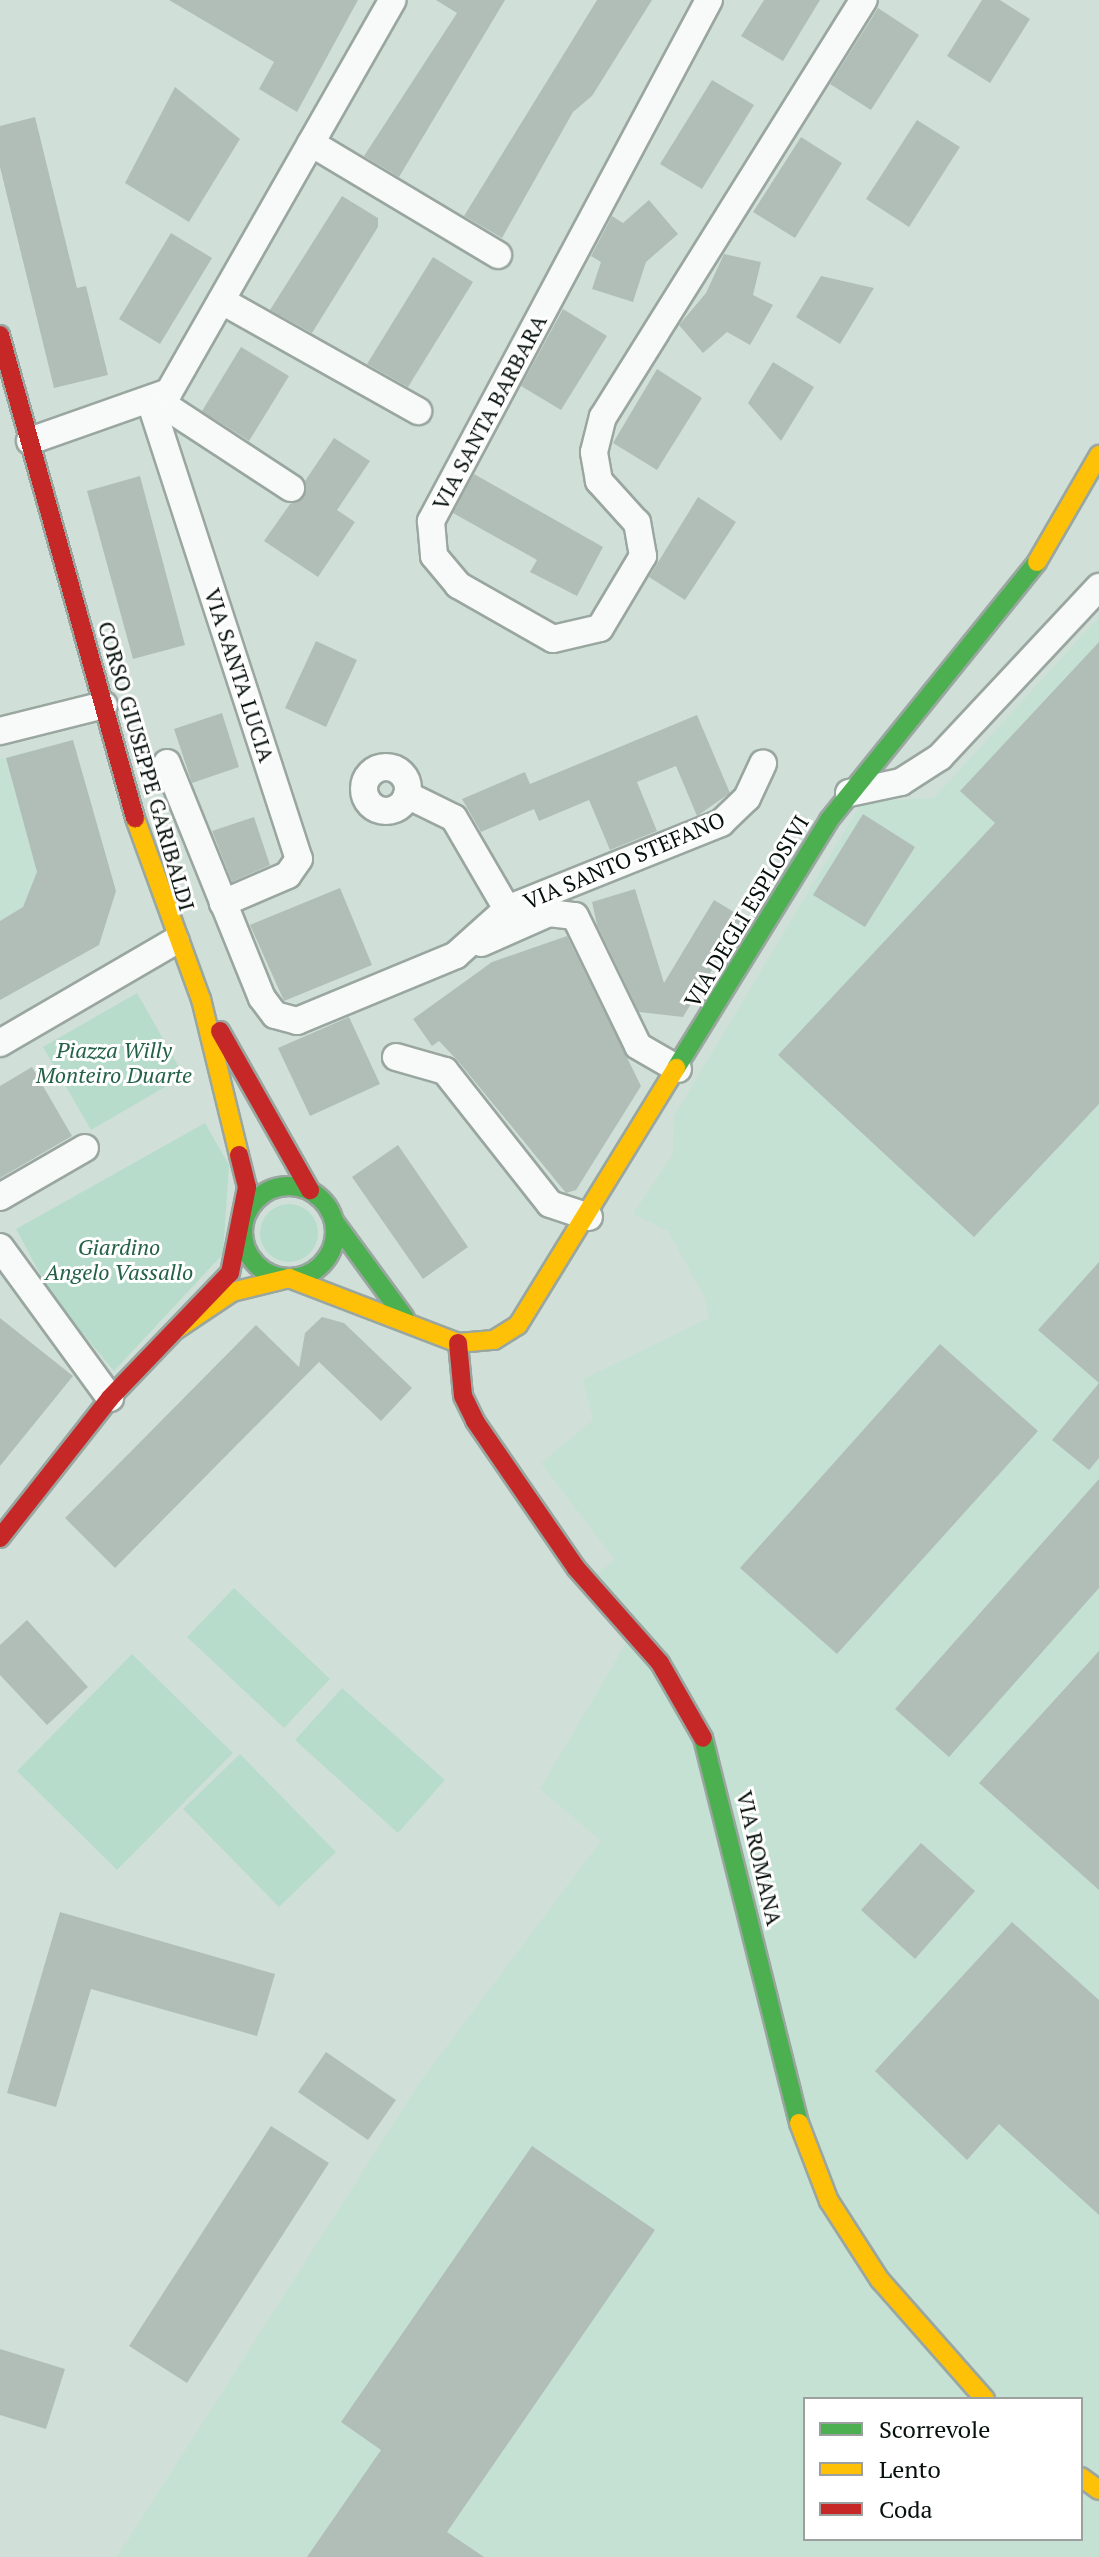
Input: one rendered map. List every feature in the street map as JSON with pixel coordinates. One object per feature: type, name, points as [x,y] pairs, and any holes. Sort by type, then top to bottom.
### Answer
[{"type":"main road","name":"CORSO GIUSEPPE GARIBALDI","points":[[0,335],[104,705],[175,941],[201,999],[243,1165],[244,1222],[230,1273],[110,1398],[2,1529]]},
{"type":"main road","name":"VIA DEGLI ESPLOSIVI","points":[[289,1278],[339,1291],[421,1333],[458,1343],[494,1340],[518,1325],[589,1217],[849,793],[1033,569],[1099,455]]},
{"type":"main road","points":[[201,999],[310,1190],[334,1221],[325,1260],[289,1278],[253,1261],[244,1222],[269,1190],[310,1190]]},
{"type":"main road","name":"VIA DEGLI ESPLOSIVI","points":[[334,1221],[390,1303],[421,1333]]},
{"type":"main road","name":"CORSO GIUSEPPE GARIBALDI","points":[[177,1329],[232,1292],[289,1278]]},
{"type":"main road","name":"VIA ROMANA","points":[[458,1343],[463,1396],[475,1421],[576,1568],[660,1663],[701,1732],[797,2117],[829,2201],[880,2280],[983,2397]]},
{"type":"street","points":[[30,441],[154,403],[222,301],[393,0]]},
{"type":"street","name":"VIA SANTA BARBARA","points":[[709,0],[431,521],[434,556],[458,585],[553,639],[600,628],[643,556],[637,523],[599,481],[594,452],[603,417],[864,0]]},
{"type":"street","points":[[311,143],[498,255]]},
{"type":"street","points":[[222,301],[418,411]]},
{"type":"street","points":[[154,403],[291,488]]},
{"type":"street","name":"VIA SANTA LUCIA","points":[[154,403],[299,859],[282,879],[223,903]]},
{"type":"street","points":[[849,793],[901,782],[940,757],[1099,587]]},
{"type":"street","points":[[0,731],[104,705]]},
{"type":"street","points":[[167,763],[223,903]]},
{"type":"street","name":"VIA SANTO STEFANO","points":[[223,903],[268,1008],[297,1021],[456,955],[507,909],[721,823],[741,805],[763,764]]},
{"type":"street","points":[[407,795],[454,818],[507,909]]},
{"type":"street","points":[[456,955],[543,915],[568,912],[586,929],[638,1046],[678,1069]]},
{"type":"street","points":[[0,1043],[175,941]]},
{"type":"street","points":[[396,1057],[445,1071],[550,1204],[589,1217]]},
{"type":"street","points":[[0,1197],[85,1148]]},
{"type":"street","points":[[0,1247],[110,1398]]},
{"type":"shaded area","points":[[1099,617],[1099,2557],[117,2557],[418,2085],[601,1841],[540,1789],[626,1643],[594,1575],[615,1560],[541,1463],[593,1420],[583,1379],[709,1318],[705,1298],[668,1231],[633,1214],[673,1154],[674,1116],[862,802],[934,798]]},
{"type":"shaded area","points":[[73,740],[116,891],[99,945],[0,1000],[0,759]]},
{"type":"green space","name":"Piazza Willy Monteiro Duarte","points":[[137,993],[184,1076],[91,1130],[43,1047]]},
{"type":"green space","name":"Giardino Angelo Vassallo","points":[[205,1123],[229,1165],[223,1254],[114,1371],[53,1298],[16,1229]]},
{"type":"green space","points":[[289,1204],[309,1213],[318,1233],[309,1253],[289,1262],[269,1253],[260,1233],[269,1213]]},
{"type":"green space","points":[[234,1588],[330,1679],[284,1728],[187,1637]]},
{"type":"green space","points":[[132,1654],[233,1753],[117,1870],[17,1771]]},
{"type":"green space","points":[[342,1688],[445,1780],[398,1833],[295,1740]]},
{"type":"green space","points":[[240,1754],[336,1852],[279,1907],[183,1809]]},
{"type":"building","points":[[169,0],[358,0],[297,112],[259,89],[274,62]]},
{"type":"building","points":[[436,0],[505,0],[399,177],[364,156],[457,13]]},
{"type":"building","points":[[597,0],[652,0],[592,96],[573,112],[502,238],[464,216]]},
{"type":"building","points":[[764,0],[820,0],[783,61],[741,36]]},
{"type":"building","points":[[982,0],[1000,0],[1030,19],[990,83],[947,56]]},
{"type":"building","points":[[878,8],[919,35],[871,110],[830,84]]},
{"type":"building","points":[[712,80],[754,105],[702,189],[660,164]]},
{"type":"building","points":[[175,87],[240,139],[189,222],[125,183]]},
{"type":"building","points":[[35,117],[77,288],[86,286],[108,375],[54,388],[0,167],[0,126]]},
{"type":"building","points":[[917,120],[960,147],[909,227],[866,199]]},
{"type":"building","points":[[801,137],[842,163],[795,238],[753,212]]},
{"type":"building","points":[[342,196],[378,218],[378,227],[312,333],[270,310]]},
{"type":"building","points":[[649,200],[678,234],[646,262],[633,302],[592,289],[601,262],[591,256],[612,216],[623,223]]},
{"type":"building","points":[[171,233],[212,258],[160,344],[119,319]]},
{"type":"building","points":[[724,254],[761,262],[753,295],[773,305],[750,345],[727,332],[703,353],[679,325],[706,293]]},
{"type":"building","points":[[433,257],[473,282],[408,387],[367,364]]},
{"type":"building","points":[[821,276],[874,288],[840,344],[796,317]]},
{"type":"building","points":[[563,309],[607,336],[561,410],[521,386]]},
{"type":"building","points":[[241,347],[289,376],[249,441],[202,411]]},
{"type":"building","points":[[773,362],[814,387],[781,441],[748,403]]},
{"type":"building","points":[[657,369],[702,398],[657,470],[613,443]]},
{"type":"building","points":[[334,438],[370,461],[337,510],[355,522],[318,577],[264,541],[290,504],[304,497],[305,481]]},
{"type":"building","points":[[474,474],[603,547],[577,596],[530,572],[537,560],[453,513]]},
{"type":"building","points":[[140,476],[185,645],[133,659],[87,491]]},
{"type":"building","points":[[698,497],[736,522],[685,600],[649,577]]},
{"type":"building","points":[[316,641],[357,660],[326,727],[285,708]]},
{"type":"building","points":[[1099,642],[1099,1104],[974,1237],[778,1055],[995,823],[960,791]]},
{"type":"building","points":[[222,713],[239,767],[192,783],[174,729]]},
{"type":"building","points":[[697,715],[730,793],[697,816],[676,766],[637,782],[657,831],[610,850],[589,800],[539,821],[534,809],[481,832],[462,799],[525,772],[530,784]]},
{"type":"building","points":[[73,740],[116,891],[99,945],[0,1000],[0,921],[23,907],[37,872],[6,758]]},
{"type":"building","points":[[863,814],[915,847],[865,927],[813,895]]},
{"type":"building","points":[[254,817],[270,865],[232,882],[212,831]]},
{"type":"building","points":[[340,888],[372,965],[284,1001],[250,925]]},
{"type":"building","points":[[635,889],[664,983],[714,900],[744,918],[683,1017],[639,1012],[597,925],[592,902]]},
{"type":"building","points":[[567,936],[641,1086],[576,1190],[566,1193],[458,1061],[439,1041],[432,1046],[413,1019],[492,962]]},
{"type":"building","points":[[349,1017],[380,1084],[310,1116],[278,1048]]},
{"type":"building","points":[[32,1067],[72,1136],[0,1178],[0,1086]]},
{"type":"building","points":[[398,1145],[468,1247],[423,1279],[352,1177]]},
{"type":"building","points":[[1099,1262],[1099,1383],[1038,1330]]},
{"type":"building","points":[[322,1317],[344,1323],[412,1388],[381,1421],[319,1362],[115,1568],[65,1518],[256,1325],[299,1367],[305,1333]]},
{"type":"building","points":[[0,1318],[73,1376],[0,1466]]},
{"type":"building","points":[[940,1344],[1038,1431],[837,1654],[740,1568]]},
{"type":"building","points":[[1099,1383],[1099,1458],[1089,1470],[1052,1440]]},
{"type":"building","points":[[1099,1479],[1099,1588],[949,1757],[895,1709]]},
{"type":"building","points":[[27,1620],[88,1687],[47,1725],[0,1675],[0,1645]]},
{"type":"building","points":[[1099,1651],[1099,1890],[979,1783]]},
{"type":"building","points":[[921,1843],[975,1891],[915,1959],[861,1910]]},
{"type":"building","points":[[60,1912],[275,1974],[257,2036],[91,1989],[56,2107],[7,2093]]},
{"type":"building","points":[[1012,1922],[1099,2000],[1099,2215],[999,2124],[967,2160],[875,2071]]},
{"type":"building","points":[[326,2052],[396,2100],[368,2140],[298,2092]]},
{"type":"building","points":[[271,2126],[329,2163],[187,2383],[129,2346]]},
{"type":"building","points":[[532,2146],[655,2230],[447,2532],[484,2557],[307,2557],[381,2450],[341,2422]]},
{"type":"building","points":[[0,2349],[65,2369],[46,2429],[0,2415]]},
{"type":"traffic: fast","points":[[676,1068],[829,820],[1037,562]]},
{"type":"traffic: fast","points":[[289,1186],[315,1194],[327,1206],[335,1232],[327,1258],[315,1270],[289,1278],[263,1270],[251,1258],[243,1232],[251,1206],[263,1194],[289,1186]]},
{"type":"traffic: fast","points":[[334,1221],[405,1318]]},
{"type":"traffic: fast","points":[[703,1738],[799,2123]]},
{"type":"traffic: slow","points":[[1037,562],[1099,455]]},
{"type":"traffic: slow","points":[[135,818],[201,999],[239,1155]]},
{"type":"traffic: slow","points":[[177,1329],[232,1292],[289,1278],[458,1343],[494,1340],[518,1325],[676,1068]]},
{"type":"traffic: slow","points":[[799,2123],[829,2201],[880,2280],[983,2397]]},
{"type":"traffic: slow","points":[[1083,2478],[1099,2490]]},
{"type":"traffic: jam","points":[[0,335],[135,818]]},
{"type":"traffic: jam","points":[[220,1031],[310,1190]]},
{"type":"traffic: jam","points":[[0,1538],[110,1398],[230,1273],[247,1187],[239,1155]]},
{"type":"traffic: jam","points":[[458,1343],[463,1396],[475,1421],[576,1568],[660,1663],[703,1738]]}]
